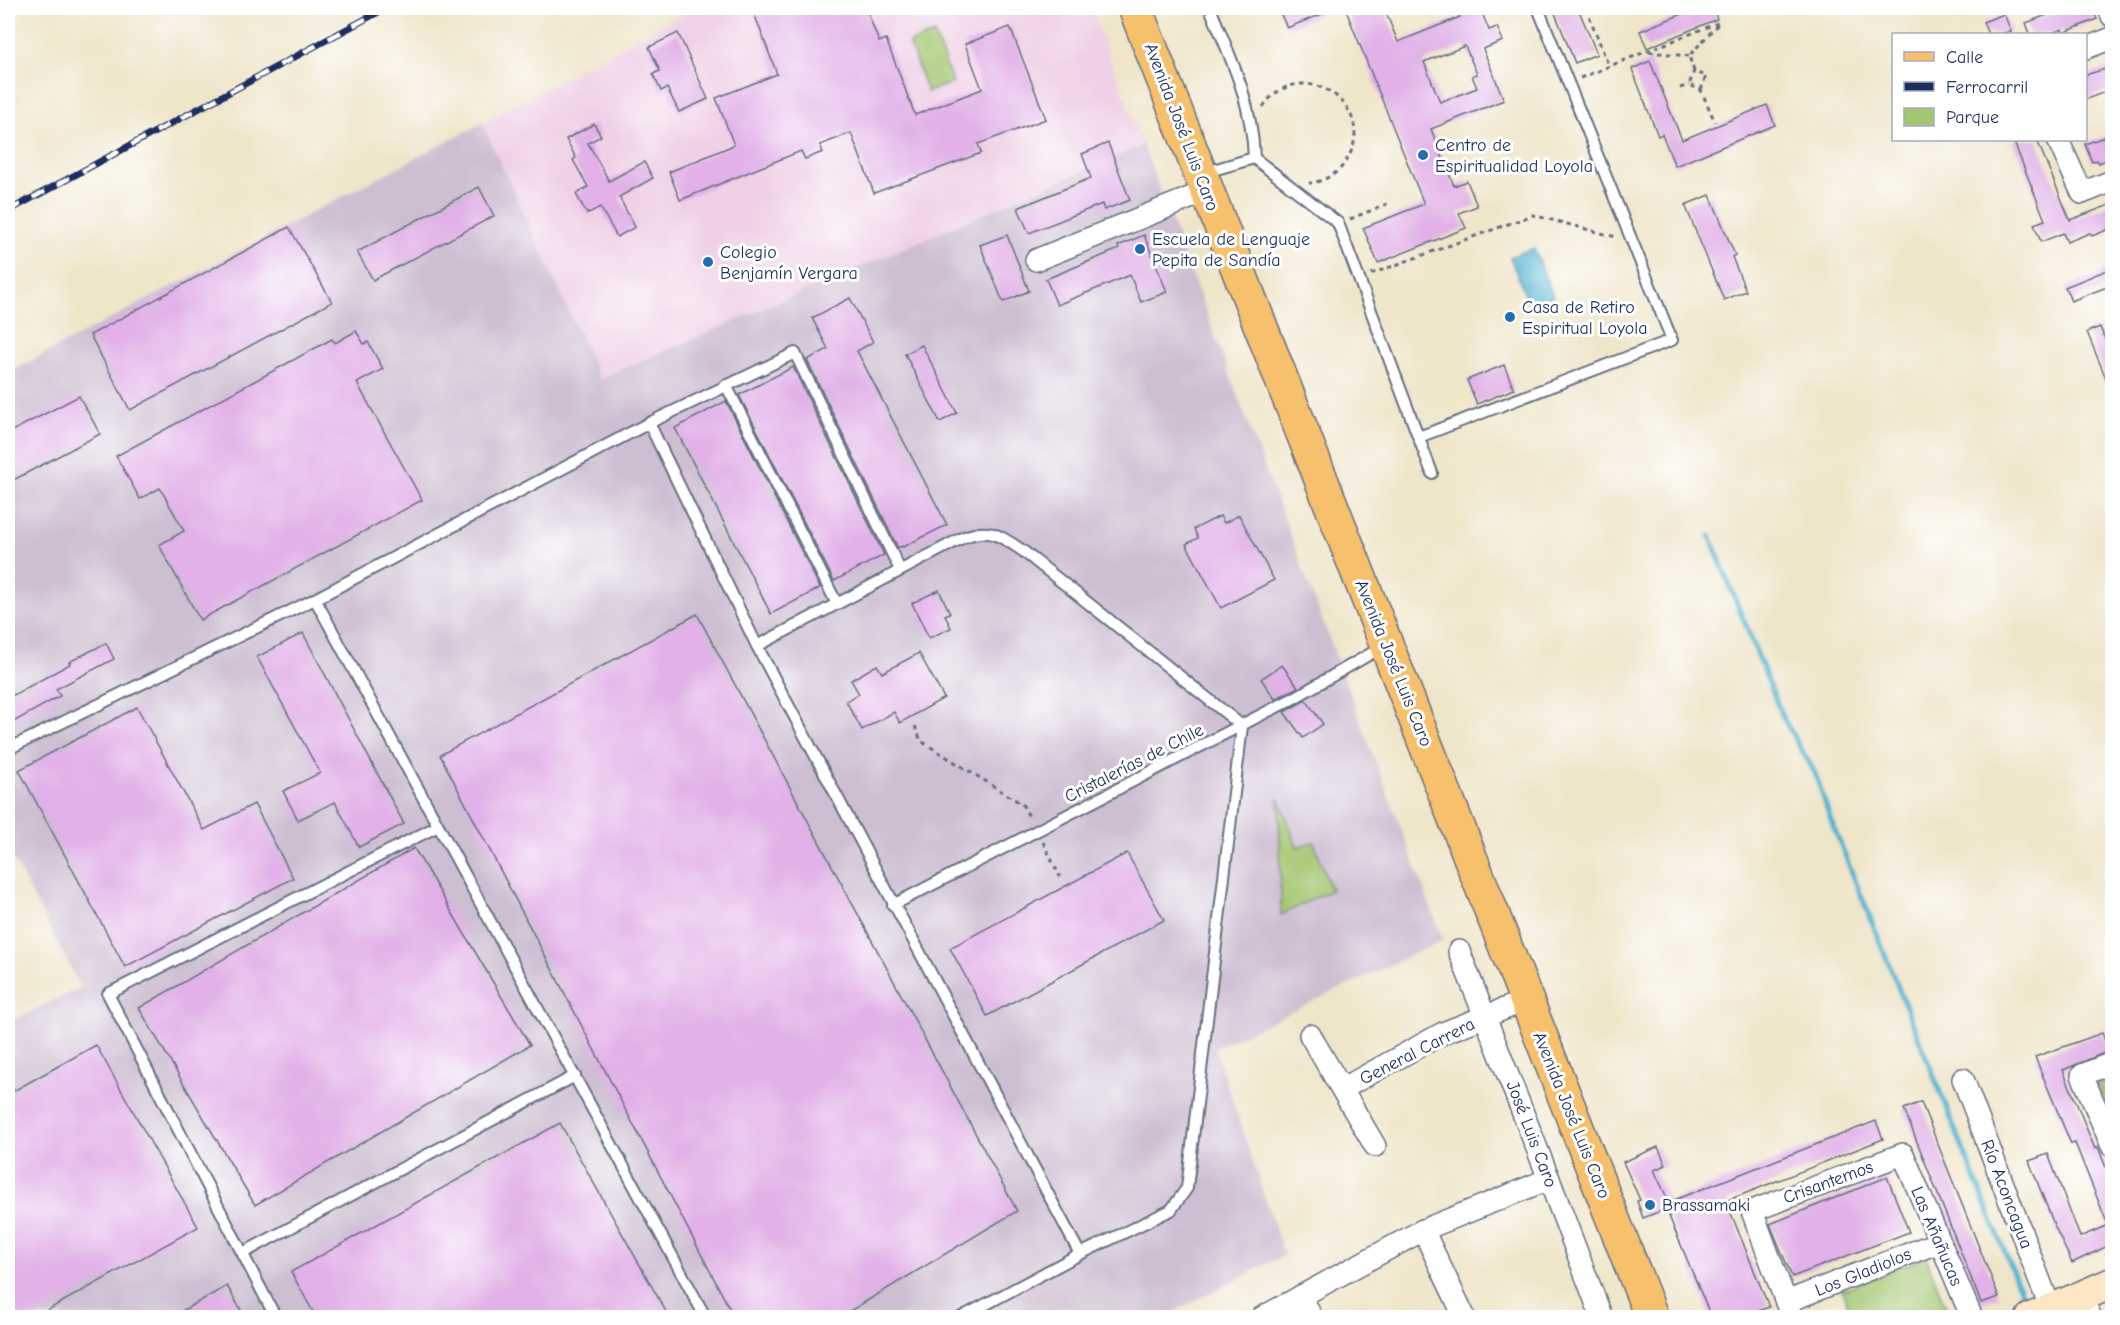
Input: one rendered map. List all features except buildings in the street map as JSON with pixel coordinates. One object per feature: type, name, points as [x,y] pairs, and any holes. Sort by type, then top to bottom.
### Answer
[{"type":"main road","name":"Avenida José Luis Caro","points":[[1135,8],[1652,1317]]},
{"type":"street","points":[[2109,8],[2112,16]]},
{"type":"street","points":[[2087,47],[2112,38]]},
{"type":"street","points":[[2058,141],[2082,193],[2112,181]]},
{"type":"street","points":[[1036,260],[1204,182]]},
{"type":"street","name":"José Luis Caro","points":[[1459,951],[1602,1317]]},
{"type":"street","name":"General Carrera","points":[[1342,1089],[1443,1034],[1527,1000]]},
{"type":"street","name":"General Carrera","points":[[1310,1035],[1375,1146]]},
{"type":"street","points":[[2112,1063],[2082,1075],[2112,1146]]},
{"type":"street","name":"Río Aconcagua","points":[[1963,1079],[2041,1313]]},
{"type":"street","name":"Crisantemos","points":[[1789,1310],[1752,1211],[1903,1154]]},
{"type":"street","name":"Las Añañucas","points":[[1903,1154],[1972,1317]]},
{"type":"street","points":[[1261,1317],[1423,1230],[1550,1179]]},
{"type":"street","points":[[1423,1230],[1465,1317]]},
{"type":"street","name":"Los Gladiolos","points":[[1789,1310],[1939,1242]]},
{"type":"street","points":[[2041,1313],[2087,1307],[2112,1283]]},
{"type":"street","points":[[1301,1296],[1312,1317]]},
{"type":"lane","points":[[1210,8],[1243,90],[1253,131],[1254,158]]},
{"type":"lane","points":[[1419,437],[1672,340],[1538,8]]},
{"type":"lane","points":[[1204,182],[1254,158]]},
{"type":"lane","points":[[1254,158],[1338,223],[1432,473]]},
{"type":"lane","points":[[8,749],[315,599],[649,423],[795,352],[900,570]]},
{"type":"lane","points":[[726,385],[837,604]]},
{"type":"lane","points":[[649,423],[757,646],[1080,1254]]},
{"type":"lane","points":[[757,646],[974,533],[997,534],[1023,551],[1242,726],[1187,1188],[1171,1210],[1080,1254],[960,1317]]},
{"type":"lane","points":[[315,599],[706,1317]]},
{"type":"lane","name":"Cristalerías de Chile","points":[[893,905],[1242,726],[1345,670],[1386,644]]},
{"type":"lane","points":[[276,1317],[108,994],[438,826]]},
{"type":"lane","points":[[243,1253],[575,1076]]},
{"type":"path","points":[[1586,8],[1609,66]]},
{"type":"path","points":[[1568,83],[1720,22],[1689,56]]},
{"type":"path","points":[[1646,52],[1689,56]]},
{"type":"path","points":[[1689,56],[1694,71],[1689,85]]},
{"type":"path","points":[[1694,71],[1706,76],[1701,90],[1715,122]]},
{"type":"path","points":[[1253,131],[1264,104],[1276,93],[1290,85],[1307,83],[1323,87],[1337,95],[1348,108],[1354,123],[1355,140],[1350,155],[1340,169],[1327,179],[1311,183],[1294,182],[1279,177]]},
{"type":"path","points":[[1680,88],[1689,85],[1701,90]]},
{"type":"path","points":[[1338,223],[1387,204]]},
{"type":"path","points":[[1359,279],[1533,215],[1632,241]]},
{"type":"path","points":[[915,726],[921,741],[1022,804],[1060,877]]},
{"type":"shaded area","name":"Colegio Benjamín Vergara","points":[[694,8],[1091,8],[1143,145],[600,379],[482,123]]},
{"type":"shaded area","points":[[482,123],[600,379],[1143,145],[1443,940],[1215,1048],[1284,1255],[1164,1317],[8,1317],[8,1022],[81,988],[8,849],[8,373]]},
{"type":"green space","points":[[934,34],[953,83],[927,92],[909,43]]},
{"type":"green space","points":[[1279,798],[1297,847],[1314,842],[1331,890],[1281,915]]},
{"type":"green space","points":[[2112,1072],[2112,1122],[2097,1082]]},
{"type":"green space","points":[[1926,1257],[1950,1317],[1852,1317],[1842,1290]]},
{"type":"water","points":[[1534,248],[1553,296],[1529,305],[1510,257]]},
{"type":"waterway","points":[[1710,536],[1783,718],[1815,773],[1830,818],[2028,1310]]},
{"type":"railway","points":[[8,211],[386,8]]},
{"type":"place","name":"Centro de Espiritualidad Loyola","points":[[1423,155]]},
{"type":"place","name":"Escuela de Lenguaje Pepita de Sandía","points":[[1140,249]]},
{"type":"place","name":"Colegio Benjamín Vergara","points":[[708,262]]},
{"type":"place","name":"Casa de Retiro Espiritual Loyola","points":[[1510,317]]},
{"type":"place","name":"Brassamaki","points":[[1650,1205]]}]
